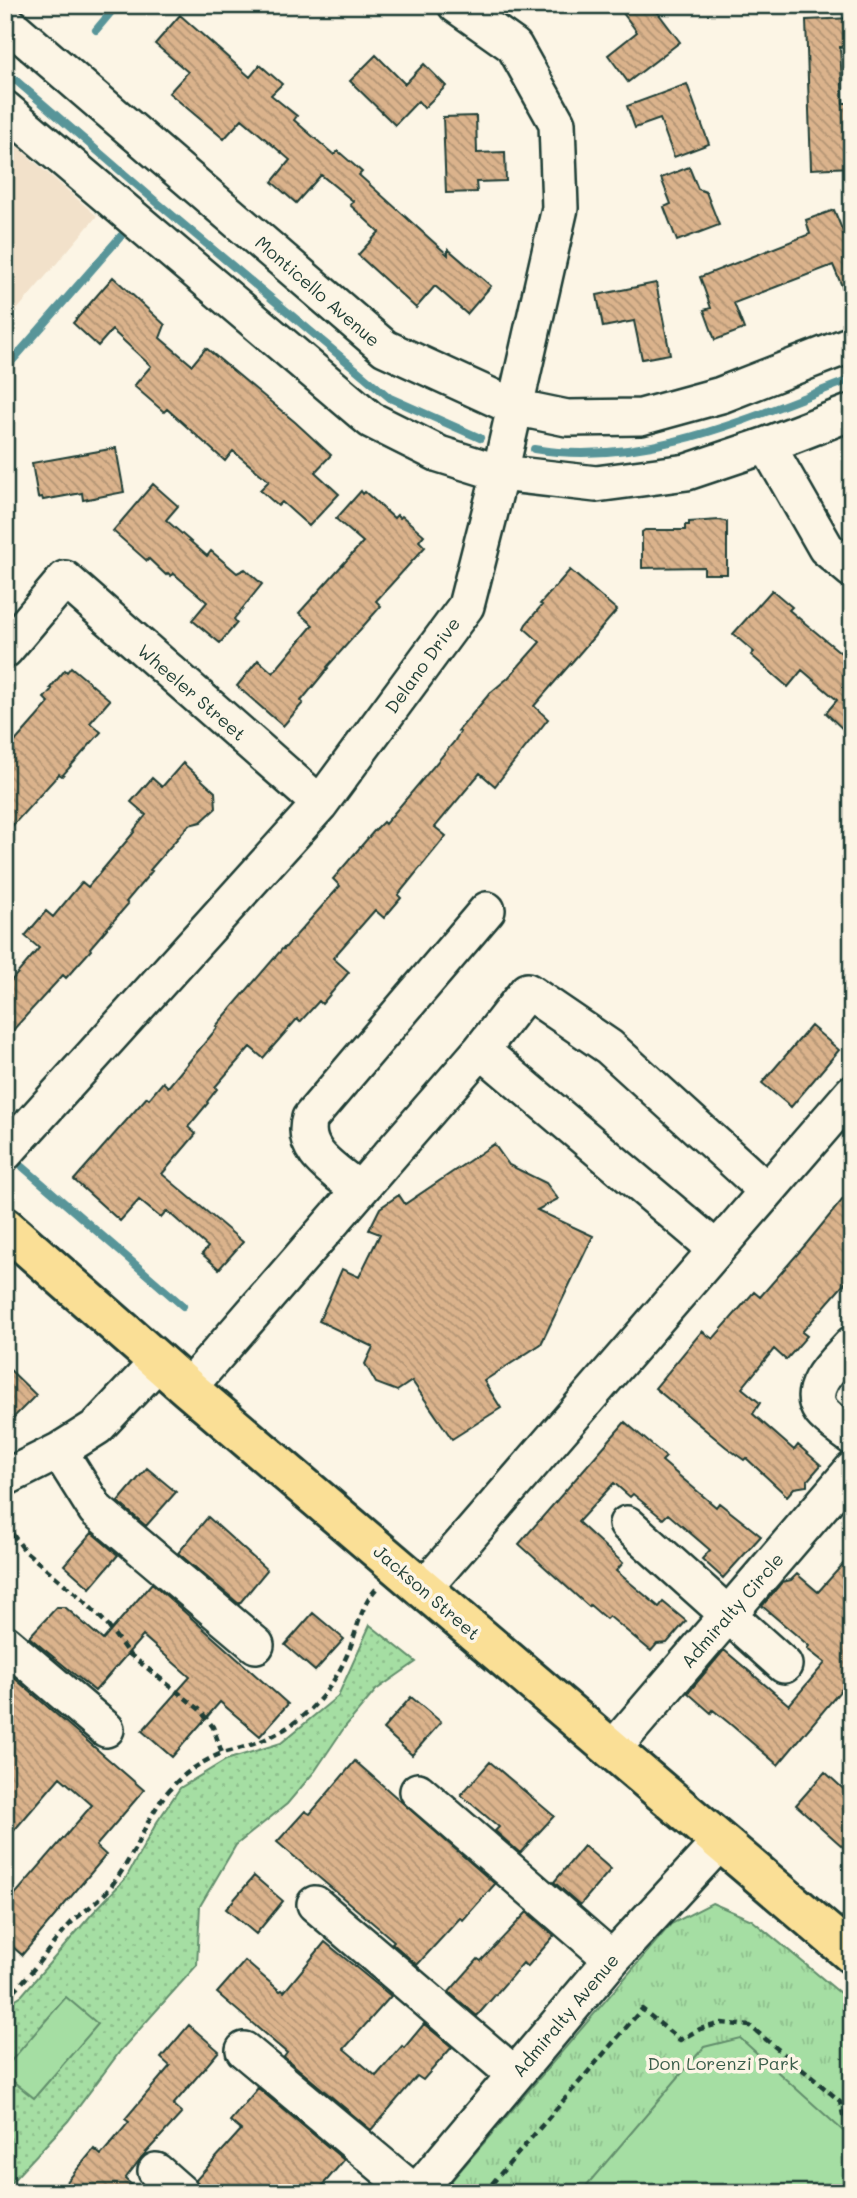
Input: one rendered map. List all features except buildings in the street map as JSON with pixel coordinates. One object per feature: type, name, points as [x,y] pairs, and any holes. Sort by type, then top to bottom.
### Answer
[{"type":"main road","name":"Jackson Street","points":[[5,1227],[188,1388],[852,1954]]},
{"type":"street","name":"Delano Drive","points":[[5,1153],[320,804],[466,606],[500,473],[560,208],[557,123],[514,46],[456,5]]},
{"type":"street","name":"Monticello Avenue","points":[[5,21],[385,348],[514,407],[568,418],[641,417],[720,395],[852,344]]},
{"type":"street","points":[[5,109],[371,420],[439,454],[500,473],[596,484],[687,472],[852,412]]},
{"type":"street","points":[[767,445],[826,548],[852,570]]},
{"type":"street","name":"Wheeler Street","points":[[5,650],[65,579],[320,804]]},
{"type":"street","points":[[359,1190],[312,1150],[306,1131],[310,1118],[488,910]]},
{"type":"street","points":[[188,1388],[481,1050],[527,991],[609,1047],[767,1191]]},
{"type":"street","points":[[481,1050],[716,1249]]},
{"type":"street","points":[[410,1577],[716,1249],[852,1093]]},
{"type":"street","points":[[852,1344],[817,1384],[820,1409],[852,1437]]},
{"type":"street","points":[[5,1478],[59,1451],[97,1427],[158,1362]]},
{"type":"street","points":[[59,1451],[96,1510],[256,1645]]},
{"type":"street","name":"Admiralty Circle","points":[[612,1750],[852,1470]]},
{"type":"street","points":[[627,1524],[784,1665]]},
{"type":"street","points":[[5,1643],[106,1729]]},
{"type":"street","points":[[418,1791],[612,1959]]},
{"type":"street","name":"Admiralty Avenue","points":[[416,2193],[612,1959],[720,1842]]},
{"type":"street","points":[[315,1904],[515,2075]]},
{"type":"street","points":[[244,2050],[416,2193]]},
{"type":"path","points":[[5,1524],[25,1550],[105,1622],[128,1653],[199,1709],[212,1727],[222,1753]]},
{"type":"path","points":[[5,2000],[32,1973],[71,1923],[107,1891],[122,1870],[158,1803],[177,1780],[201,1762],[244,1748],[288,1729],[310,1711],[338,1674],[366,1600],[410,1577]]},
{"type":"path","points":[[484,2193],[642,2009],[680,2040],[700,2029],[722,2023],[750,2026],[840,2101],[843,2115],[852,2123]]},
{"type":"shaded area","points":[[5,136],[97,216],[5,324]]},
{"type":"green space","points":[[370,1625],[416,1662],[376,1690],[287,1804],[236,1845],[200,1906],[197,1965],[121,2050],[68,2121],[5,2189],[5,2006],[22,1995],[126,1878],[157,1822],[180,1788],[226,1760],[281,1743],[338,1696]]},
{"type":"green space","name":"Don Lorenzi Park","points":[[712,1903],[752,1920],[852,2003],[852,2193],[441,2193],[671,1924]]},
{"type":"green space","points":[[66,1997],[98,2024],[34,2098],[5,2075],[5,2068]]},
{"type":"green space","points":[[740,2038],[852,2139],[852,2193],[580,2193],[704,2047]]},
{"type":"waterway","points":[[96,30],[117,5]]},
{"type":"waterway","points":[[5,71],[390,398],[480,438]]},
{"type":"waterway","points":[[5,369],[121,236]]},
{"type":"waterway","points":[[534,449],[575,453],[656,445],[736,423],[852,379]]},
{"type":"waterway","points":[[23,1167],[183,1306]]}]
